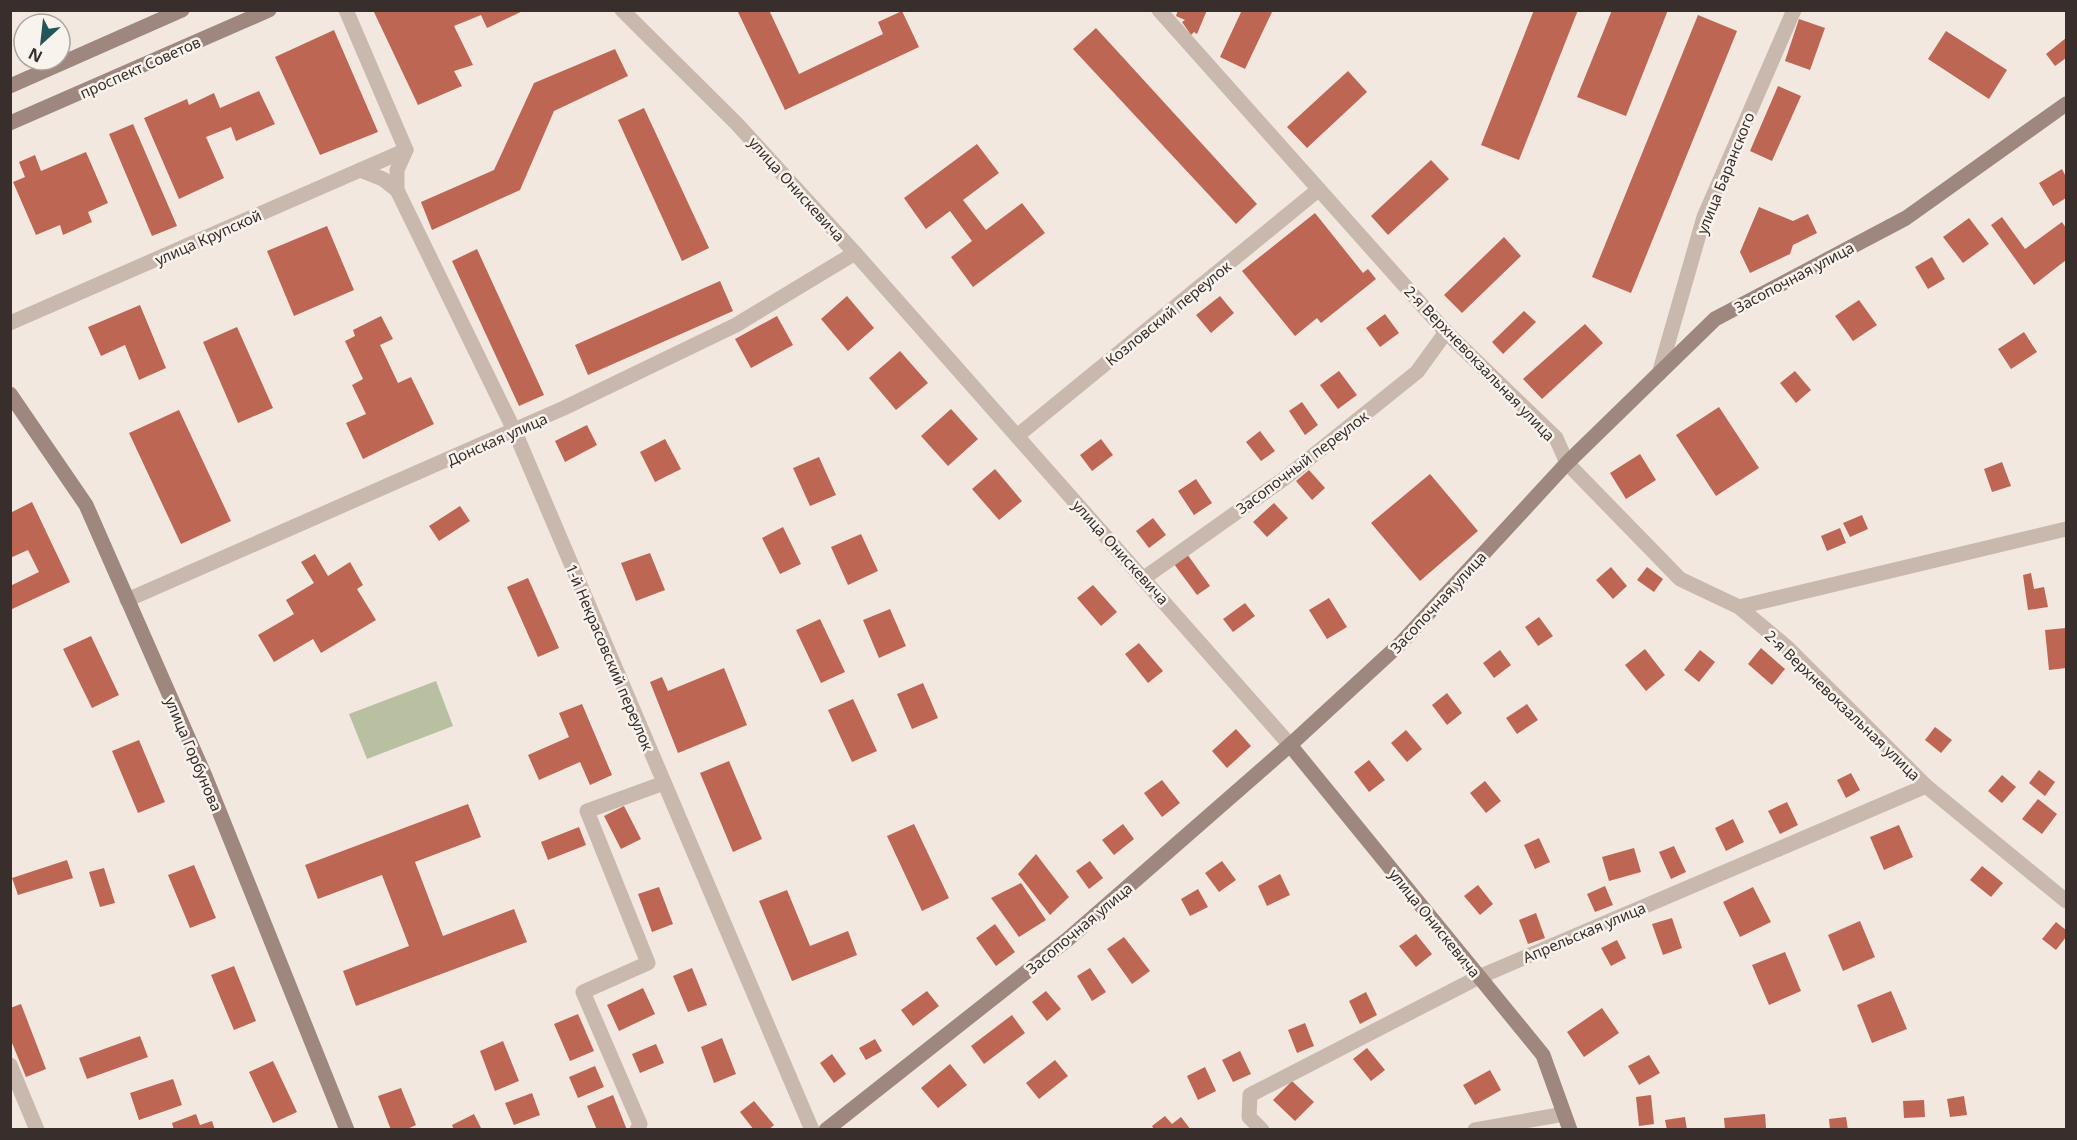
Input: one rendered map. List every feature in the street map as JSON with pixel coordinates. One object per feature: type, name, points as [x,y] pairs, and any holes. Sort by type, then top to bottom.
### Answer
[{"type":"street","points":[[10,86],[182,10]]},
{"type":"street","name":"проспект Советов","points":[[10,123],[269,10]]},
{"type":"street","points":[[346,10],[406,150],[397,170],[397,190]]},
{"type":"street","name":"улица Онискевича","points":[[622,10],[737,124],[855,253],[1290,745],[1543,1055],[1570,1130]]},
{"type":"street","name":"2-я Верхневокзальная улица","points":[[1159,10],[1446,332],[1556,438],[1567,463],[1680,579],[1739,607],[1788,648],[1926,786],[2067,901]]},
{"type":"street","name":"улица Баранского","points":[[1659,374],[1704,218],[1794,10]]},
{"type":"street","name":"Засопочная улица","points":[[826,1130],[1068,939],[1290,745],[1401,643],[1567,463],[1715,319],[1906,218],[2067,104]]},
{"type":"street","name":"улица Крупской","points":[[10,323],[406,150]]},
{"type":"street","points":[[360,170],[383,179],[397,190]]},
{"type":"street","name":"1-й Некрасовский переулок","points":[[397,190],[515,432],[813,1130]]},
{"type":"street","name":"Козловский переулок","points":[[1017,436],[1318,190]]},
{"type":"street","name":"Донская улица","points":[[127,600],[515,432],[736,325],[855,253]]},
{"type":"street","name":"Засопочный переулок","points":[[1144,578],[1285,478],[1417,372],[1446,332]]},
{"type":"street","name":"улица Горбунова","points":[[10,394],[86,505],[205,776],[347,1130]]},
{"type":"street","points":[[1739,607],[2067,529]]},
{"type":"street","points":[[638,1127],[584,992],[648,963],[587,811],[664,783]]},
{"type":"street","name":"Апрельская улица","points":[[1262,1130],[1249,1117],[1250,1095],[1479,977],[1926,786]]},
{"type":"street","points":[[10,1065],[37,1130]]},
{"type":"street","points":[[1475,1130],[1564,1114]]},
{"type":"green space","points":[[436,681],[453,726],[367,759],[349,714]]},
{"type":"building","points":[[373,10],[525,10],[487,28],[481,15],[454,26],[473,65],[454,71],[462,86],[418,105]]},
{"type":"building","points":[[737,10],[769,10],[799,74],[883,34],[878,22],[902,11],[919,47],[785,110]]},
{"type":"building","points":[[1178,10],[1207,10],[1197,34],[1194,32],[1191,35],[1182,22],[1185,20],[1176,16]]},
{"type":"building","points":[[1242,10],[1273,10],[1245,69],[1220,57]]},
{"type":"building","points":[[1534,10],[1578,10],[1519,160],[1481,145]]},
{"type":"building","points":[[1612,10],[1668,10],[1626,116],[1577,97]]},
{"type":"building","points":[[1698,15],[1737,31],[1631,293],[1592,277]]},
{"type":"building","points":[[1799,19],[1825,28],[1810,70],[1785,61]]},
{"type":"building","points":[[1096,28],[1257,204],[1236,224],[1073,49]]},
{"type":"building","points":[[334,30],[378,132],[320,155],[275,57]]},
{"type":"building","points":[[1946,31],[2007,70],[1989,99],[1928,59]]},
{"type":"building","points":[[2066,38],[2066,58],[2055,66],[2046,54]]},
{"type":"building","points":[[615,49],[628,76],[554,111],[520,190],[432,230],[421,202],[494,170],[534,83]]},
{"type":"building","points":[[1348,71],[1367,92],[1307,148],[1287,127]]},
{"type":"building","points":[[1778,86],[1801,96],[1772,161],[1750,151]]},
{"type":"building","points":[[259,91],[275,124],[236,141],[231,127],[206,137],[224,178],[179,199],[144,118],[187,99],[189,105],[214,93],[220,108]]},
{"type":"building","points":[[644,108],[709,248],[682,261],[618,120]]},
{"type":"building","points":[[133,124],[177,226],[152,236],[109,134]]},
{"type":"building","points":[[977,144],[999,173],[963,200],[986,230],[1022,203],[1045,233],[973,287],[951,257],[972,241],[950,211],[926,229],[904,198]]},
{"type":"building","points":[[86,152],[108,203],[88,212],[92,222],[63,235],[60,225],[36,235],[13,182],[25,177],[19,162],[35,155],[41,171]]},
{"type":"building","points":[[1431,160],[1449,179],[1388,235],[1371,216]]},
{"type":"building","points":[[2062,169],[2066,177],[2066,198],[2053,206],[2039,183]]},
{"type":"building","points":[[1759,207],[1793,221],[1808,214],[1817,233],[1793,245],[1790,254],[1750,273],[1740,252]]},
{"type":"building","points":[[1315,213],[1363,273],[1368,269],[1376,279],[1321,323],[1317,318],[1295,336],[1242,271]]},
{"type":"building","points":[[2002,217],[2025,249],[2062,222],[2066,228],[2066,260],[2034,285],[1991,225]]},
{"type":"building","points":[[1969,218],[1989,244],[1963,263],[1943,237]]},
{"type":"building","points":[[327,226],[354,290],[294,316],[267,251]]},
{"type":"building","points":[[1504,237],[1521,256],[1462,313],[1444,295]]},
{"type":"building","points":[[477,249],[544,395],[519,406],[452,261]]},
{"type":"building","points":[[1932,257],[1945,279],[1928,289],[1915,267]]},
{"type":"building","points":[[720,281],[733,311],[588,375],[575,345]]},
{"type":"building","points":[[847,296],[874,328],[848,351],[821,319]]},
{"type":"building","points":[[1220,296],[1234,313],[1211,333],[1196,315]]},
{"type":"building","points":[[1859,300],[1877,325],[1853,341],[1835,316]]},
{"type":"building","points":[[140,305],[166,368],[139,380],[125,345],[101,356],[88,327]]},
{"type":"building","points":[[1524,311],[1536,322],[1503,354],[1492,342]]},
{"type":"building","points":[[1385,314],[1399,333],[1380,347],[1366,328]]},
{"type":"building","points":[[381,316],[393,339],[380,345],[398,383],[411,377],[434,424],[363,459],[346,423],[366,414],[352,385],[363,379],[345,341],[355,336],[353,330]]},
{"type":"building","points":[[777,316],[793,345],[751,368],[735,339]]},
{"type":"building","points":[[1585,324],[1603,343],[1542,399],[1523,379]]},
{"type":"building","points":[[237,327],[273,408],[238,423],[203,342]]},
{"type":"building","points":[[2024,332],[2037,352],[2011,369],[1998,349]]},
{"type":"building","points":[[900,351],[928,383],[896,410],[869,378]]},
{"type":"building","points":[[1339,371],[1357,395],[1338,409],[1320,385]]},
{"type":"building","points":[[1795,371],[1811,390],[1796,403],[1780,383]]},
{"type":"building","points":[[1302,402],[1318,425],[1305,435],[1289,411]]},
{"type":"building","points":[[1719,407],[1759,468],[1716,496],[1676,435]]},
{"type":"building","points":[[951,409],[978,439],[948,466],[921,436]]},
{"type":"building","points":[[179,410],[231,521],[181,544],[129,433]]},
{"type":"building","points":[[587,425],[597,445],[565,462],[555,441]]},
{"type":"building","points":[[1260,431],[1275,451],[1261,461],[1246,442]]},
{"type":"building","points":[[665,439],[681,469],[655,482],[640,452]]},
{"type":"building","points":[[1101,439],[1113,455],[1092,471],[1080,455]]},
{"type":"building","points":[[1640,454],[1656,480],[1626,499],[1610,473]]},
{"type":"building","points":[[819,457],[836,495],[810,506],[793,468]]},
{"type":"building","points":[[2002,462],[2011,486],[1992,492],[1984,469]]},
{"type":"building","points":[[995,469],[1022,501],[999,520],[972,489]]},
{"type":"building","points":[[1309,470],[1325,488],[1312,500],[1296,481]]},
{"type":"building","points":[[1430,474],[1478,531],[1420,581],[1371,523]]},
{"type":"building","points":[[1196,479],[1212,503],[1194,515],[1178,491]]},
{"type":"building","points":[[32,502],[70,582],[10,610],[10,586],[39,572],[28,550],[10,558],[10,513]]},
{"type":"building","points":[[1274,503],[1288,518],[1267,537],[1253,522]]},
{"type":"building","points":[[460,506],[470,521],[439,541],[429,526]]},
{"type":"building","points":[[1862,515],[1868,529],[1850,537],[1843,523]]},
{"type":"building","points":[[1153,518],[1166,535],[1149,548],[1136,531]]},
{"type":"building","points":[[783,527],[801,564],[780,574],[762,538]]},
{"type":"building","points":[[1840,528],[1846,543],[1827,551],[1821,536]]},
{"type":"building","points":[[861,534],[878,571],[848,585],[831,547]]},
{"type":"building","points":[[650,553],[665,590],[636,601],[621,563]]},
{"type":"building","points":[[315,554],[328,576],[350,562],[363,585],[357,589],[376,620],[321,653],[313,639],[274,662],[258,635],[294,614],[286,600],[314,583],[301,562]]},
{"type":"building","points":[[1187,554],[1210,586],[1197,595],[1174,564]]},
{"type":"building","points":[[1611,567],[1627,586],[1613,599],[1596,580]]},
{"type":"building","points":[[1647,567],[1663,579],[1654,592],[1637,580]]},
{"type":"building","points":[[2031,573],[2034,589],[2044,587],[2048,607],[2028,610],[2023,575]]},
{"type":"building","points":[[528,578],[559,648],[538,657],[507,587]]},
{"type":"building","points":[[1093,585],[1117,612],[1101,626],[1077,598]]},
{"type":"building","points":[[1329,598],[1347,627],[1327,639],[1309,610]]},
{"type":"building","points":[[1245,603],[1255,616],[1233,632],[1223,619]]},
{"type":"building","points":[[890,609],[906,646],[879,658],[863,620]]},
{"type":"building","points":[[1539,617],[1553,636],[1538,646],[1525,627]]},
{"type":"building","points":[[820,619],[845,672],[821,683],[796,630]]},
{"type":"building","points":[[2066,628],[2066,668],[2049,670],[2045,630]]},
{"type":"building","points":[[91,636],[119,695],[92,708],[63,649]]},
{"type":"building","points":[[1139,643],[1163,671],[1148,683],[1125,654]]},
{"type":"building","points":[[1761,648],[1785,669],[1772,685],[1748,664]]},
{"type":"building","points":[[1645,649],[1665,675],[1646,691],[1625,665]]},
{"type":"building","points":[[1500,650],[1511,665],[1494,678],[1483,663]]},
{"type":"building","points":[[1700,650],[1715,662],[1699,682],[1684,670]]},
{"type":"building","points":[[724,668],[747,725],[678,753],[650,682],[662,677],[668,691]]},
{"type":"building","points":[[923,683],[938,718],[912,729],[897,694]]},
{"type":"building","points":[[1447,693],[1462,713],[1447,725],[1432,705]]},
{"type":"building","points":[[853,699],[877,751],[852,762],[828,710]]},
{"type":"building","points":[[582,704],[612,775],[590,785],[580,762],[539,780],[528,755],[569,737],[559,713]]},
{"type":"building","points":[[1527,704],[1538,720],[1517,734],[1506,718]]},
{"type":"building","points":[[1935,727],[1952,740],[1941,753],[1925,740]]},
{"type":"building","points":[[1236,729],[1251,746],[1227,768],[1212,751]]},
{"type":"building","points":[[1406,730],[1422,749],[1407,762],[1391,743]]},
{"type":"building","points":[[139,740],[165,802],[138,813],[112,751]]},
{"type":"building","points":[[1369,760],[1385,780],[1369,792],[1354,772]]},
{"type":"building","points":[[729,761],[762,839],[733,852],[700,773]]},
{"type":"building","points":[[2039,770],[2055,782],[2045,796],[2029,783]]},
{"type":"building","points":[[1851,773],[1860,790],[1846,798],[1837,780]]},
{"type":"building","points":[[2002,775],[2016,787],[2002,803],[1988,791]]},
{"type":"building","points":[[1162,780],[1180,803],[1162,817],[1144,793]]},
{"type":"building","points":[[1485,781],[1501,801],[1486,813],[1470,793]]},
{"type":"building","points":[[2038,799],[2057,814],[2042,834],[2022,819]]},
{"type":"building","points":[[1787,802],[1798,825],[1780,834],[1768,811]]},
{"type":"building","points":[[468,804],[481,837],[415,862],[443,936],[514,909],[527,942],[356,1006],[343,971],[409,946],[382,875],[318,899],[305,865]]},
{"type":"building","points":[[624,806],[641,839],[621,849],[604,816]]},
{"type":"building","points":[[1733,819],[1744,842],[1726,851],[1715,828]]},
{"type":"building","points":[[914,824],[949,898],[922,911],[887,836]]},
{"type":"building","points":[[1123,824],[1134,839],[1114,855],[1102,840]]},
{"type":"building","points":[[1899,825],[1913,857],[1884,870],[1870,837]]},
{"type":"building","points":[[579,827],[586,845],[548,860],[541,842]]},
{"type":"building","points":[[1539,838],[1550,862],[1535,869],[1524,845]]},
{"type":"building","points":[[1674,846],[1686,872],[1671,879],[1659,852]]},
{"type":"building","points":[[1634,848],[1641,872],[1609,881],[1602,857]]},
{"type":"building","points":[[1036,854],[1069,897],[1050,915],[1018,874]]},
{"type":"building","points":[[67,860],[73,878],[18,895],[12,878]]},
{"type":"building","points":[[1090,861],[1103,878],[1089,889],[1076,871]]},
{"type":"building","points":[[1222,861],[1236,880],[1219,892],[1205,873]]},
{"type":"building","points":[[194,865],[216,918],[190,928],[168,875]]},
{"type":"building","points":[[1982,866],[2003,883],[1991,897],[1970,880]]},
{"type":"building","points":[[104,868],[115,903],[100,907],[89,872]]},
{"type":"building","points":[[1280,874],[1290,895],[1267,906],[1258,886]]},
{"type":"building","points":[[1021,883],[1046,920],[1019,937],[991,898]]},
{"type":"building","points":[[1478,885],[1493,904],[1480,915],[1464,896]]},
{"type":"building","points":[[1605,886],[1613,905],[1595,912],[1587,894]]},
{"type":"building","points":[[659,887],[673,924],[652,932],[638,894]]},
{"type":"building","points":[[1753,887],[1771,922],[1740,937],[1723,902]]},
{"type":"building","points":[[1198,889],[1208,907],[1190,916],[1181,899]]},
{"type":"building","points":[[787,890],[810,946],[848,931],[857,955],[792,981],[759,901]]},
{"type":"building","points":[[1536,913],[1545,938],[1528,944],[1519,920]]},
{"type":"building","points":[[1672,918],[1682,948],[1663,955],[1652,924]]},
{"type":"building","points":[[1860,921],[1875,957],[1843,971],[1828,935]]},
{"type":"building","points":[[2056,922],[2066,930],[2066,937],[2056,950],[2042,939]]},
{"type":"building","points":[[995,924],[1015,952],[996,966],[976,938]]},
{"type":"building","points":[[1416,934],[1432,954],[1416,967],[1399,946]]},
{"type":"building","points":[[1124,937],[1150,971],[1132,984],[1107,949]]},
{"type":"building","points":[[1617,940],[1626,958],[1611,966],[1601,948]]},
{"type":"building","points":[[1785,952],[1801,991],[1769,1005],[1752,965]]},
{"type":"building","points":[[234,966],[256,1021],[234,1030],[211,975]]},
{"type":"building","points":[[692,968],[707,1005],[688,1012],[673,976]]},
{"type":"building","points":[[1090,968],[1106,992],[1092,1001],[1077,976]]},
{"type":"building","points":[[643,988],[655,1014],[619,1031],[607,1005]]},
{"type":"building","points":[[927,991],[939,1006],[913,1026],[901,1010]]},
{"type":"building","points":[[1046,991],[1061,1009],[1047,1021],[1032,1002]]},
{"type":"building","points":[[1891,991],[1907,1029],[1872,1043],[1857,1005]]},
{"type":"building","points":[[1366,992],[1377,1015],[1360,1024],[1349,1001]]},
{"type":"building","points":[[21,1004],[46,1069],[26,1077],[10,1038],[10,1008]]},
{"type":"building","points":[[1602,1008],[1619,1033],[1584,1057],[1567,1032]]},
{"type":"building","points":[[578,1014],[594,1051],[570,1061],[554,1024]]},
{"type":"building","points":[[1012,1015],[1025,1033],[984,1064],[971,1046]]},
{"type":"building","points":[[1305,1023],[1314,1046],[1297,1053],[1288,1030]]},
{"type":"building","points":[[140,1036],[148,1057],[87,1079],[79,1058]]},
{"type":"building","points":[[722,1038],[736,1074],[714,1083],[701,1047]]},
{"type":"building","points":[[875,1039],[882,1051],[866,1060],[859,1048]]},
{"type":"building","points":[[503,1041],[519,1081],[495,1091],[480,1051]]},
{"type":"building","points":[[656,1044],[664,1063],[640,1073],[632,1054]]},
{"type":"building","points":[[1367,1048],[1385,1070],[1371,1081],[1353,1059]]},
{"type":"building","points":[[1240,1051],[1251,1074],[1233,1082],[1222,1060]]},
{"type":"building","points":[[832,1054],[846,1074],[834,1083],[820,1063]]},
{"type":"building","points":[[1649,1055],[1660,1073],[1639,1085],[1628,1066]]},
{"type":"building","points":[[1055,1060],[1068,1076],[1039,1099],[1026,1083]]},
{"type":"building","points":[[273,1061],[297,1112],[273,1123],[249,1072]]},
{"type":"building","points":[[950,1064],[967,1085],[938,1108],[921,1088]]},
{"type":"building","points":[[595,1066],[604,1087],[578,1098],[569,1077]]},
{"type":"building","points":[[1205,1067],[1216,1091],[1198,1100],[1187,1076]]},
{"type":"building","points":[[1490,1070],[1501,1090],[1475,1105],[1463,1085]]},
{"type":"building","points":[[173,1079],[182,1105],[139,1120],[130,1093]]},
{"type":"building","points":[[1292,1081],[1314,1102],[1295,1121],[1273,1100]]},
{"type":"building","points":[[401,1088],[416,1125],[405,1130],[391,1130],[378,1096]]},
{"type":"building","points":[[532,1093],[540,1115],[514,1125],[505,1103]]},
{"type":"building","points":[[613,1095],[627,1130],[597,1130],[587,1106]]},
{"type":"building","points":[[1651,1095],[1654,1124],[1639,1126],[1636,1097]]},
{"type":"building","points":[[1964,1096],[1967,1115],[1950,1117],[1947,1099]]},
{"type":"building","points":[[1924,1100],[1925,1117],[1904,1118],[1903,1101]]},
{"type":"building","points":[[754,1101],[774,1125],[768,1130],[754,1130],[740,1112]]},
{"type":"building","points":[[196,1114],[200,1125],[212,1121],[215,1130],[174,1130],[172,1123]]},
{"type":"building","points":[[474,1114],[482,1130],[454,1130],[452,1125]]},
{"type":"building","points":[[1765,1114],[1766,1128],[1725,1130],[1724,1118]]},
{"type":"building","points":[[1165,1116],[1172,1124],[1181,1117],[1191,1130],[1154,1130],[1152,1126]]},
{"type":"building","points":[[1685,1117],[1687,1130],[1667,1130],[1665,1120]]},
{"type":"building","points":[[1846,1117],[1848,1130],[1830,1130],[1829,1119]]}]
